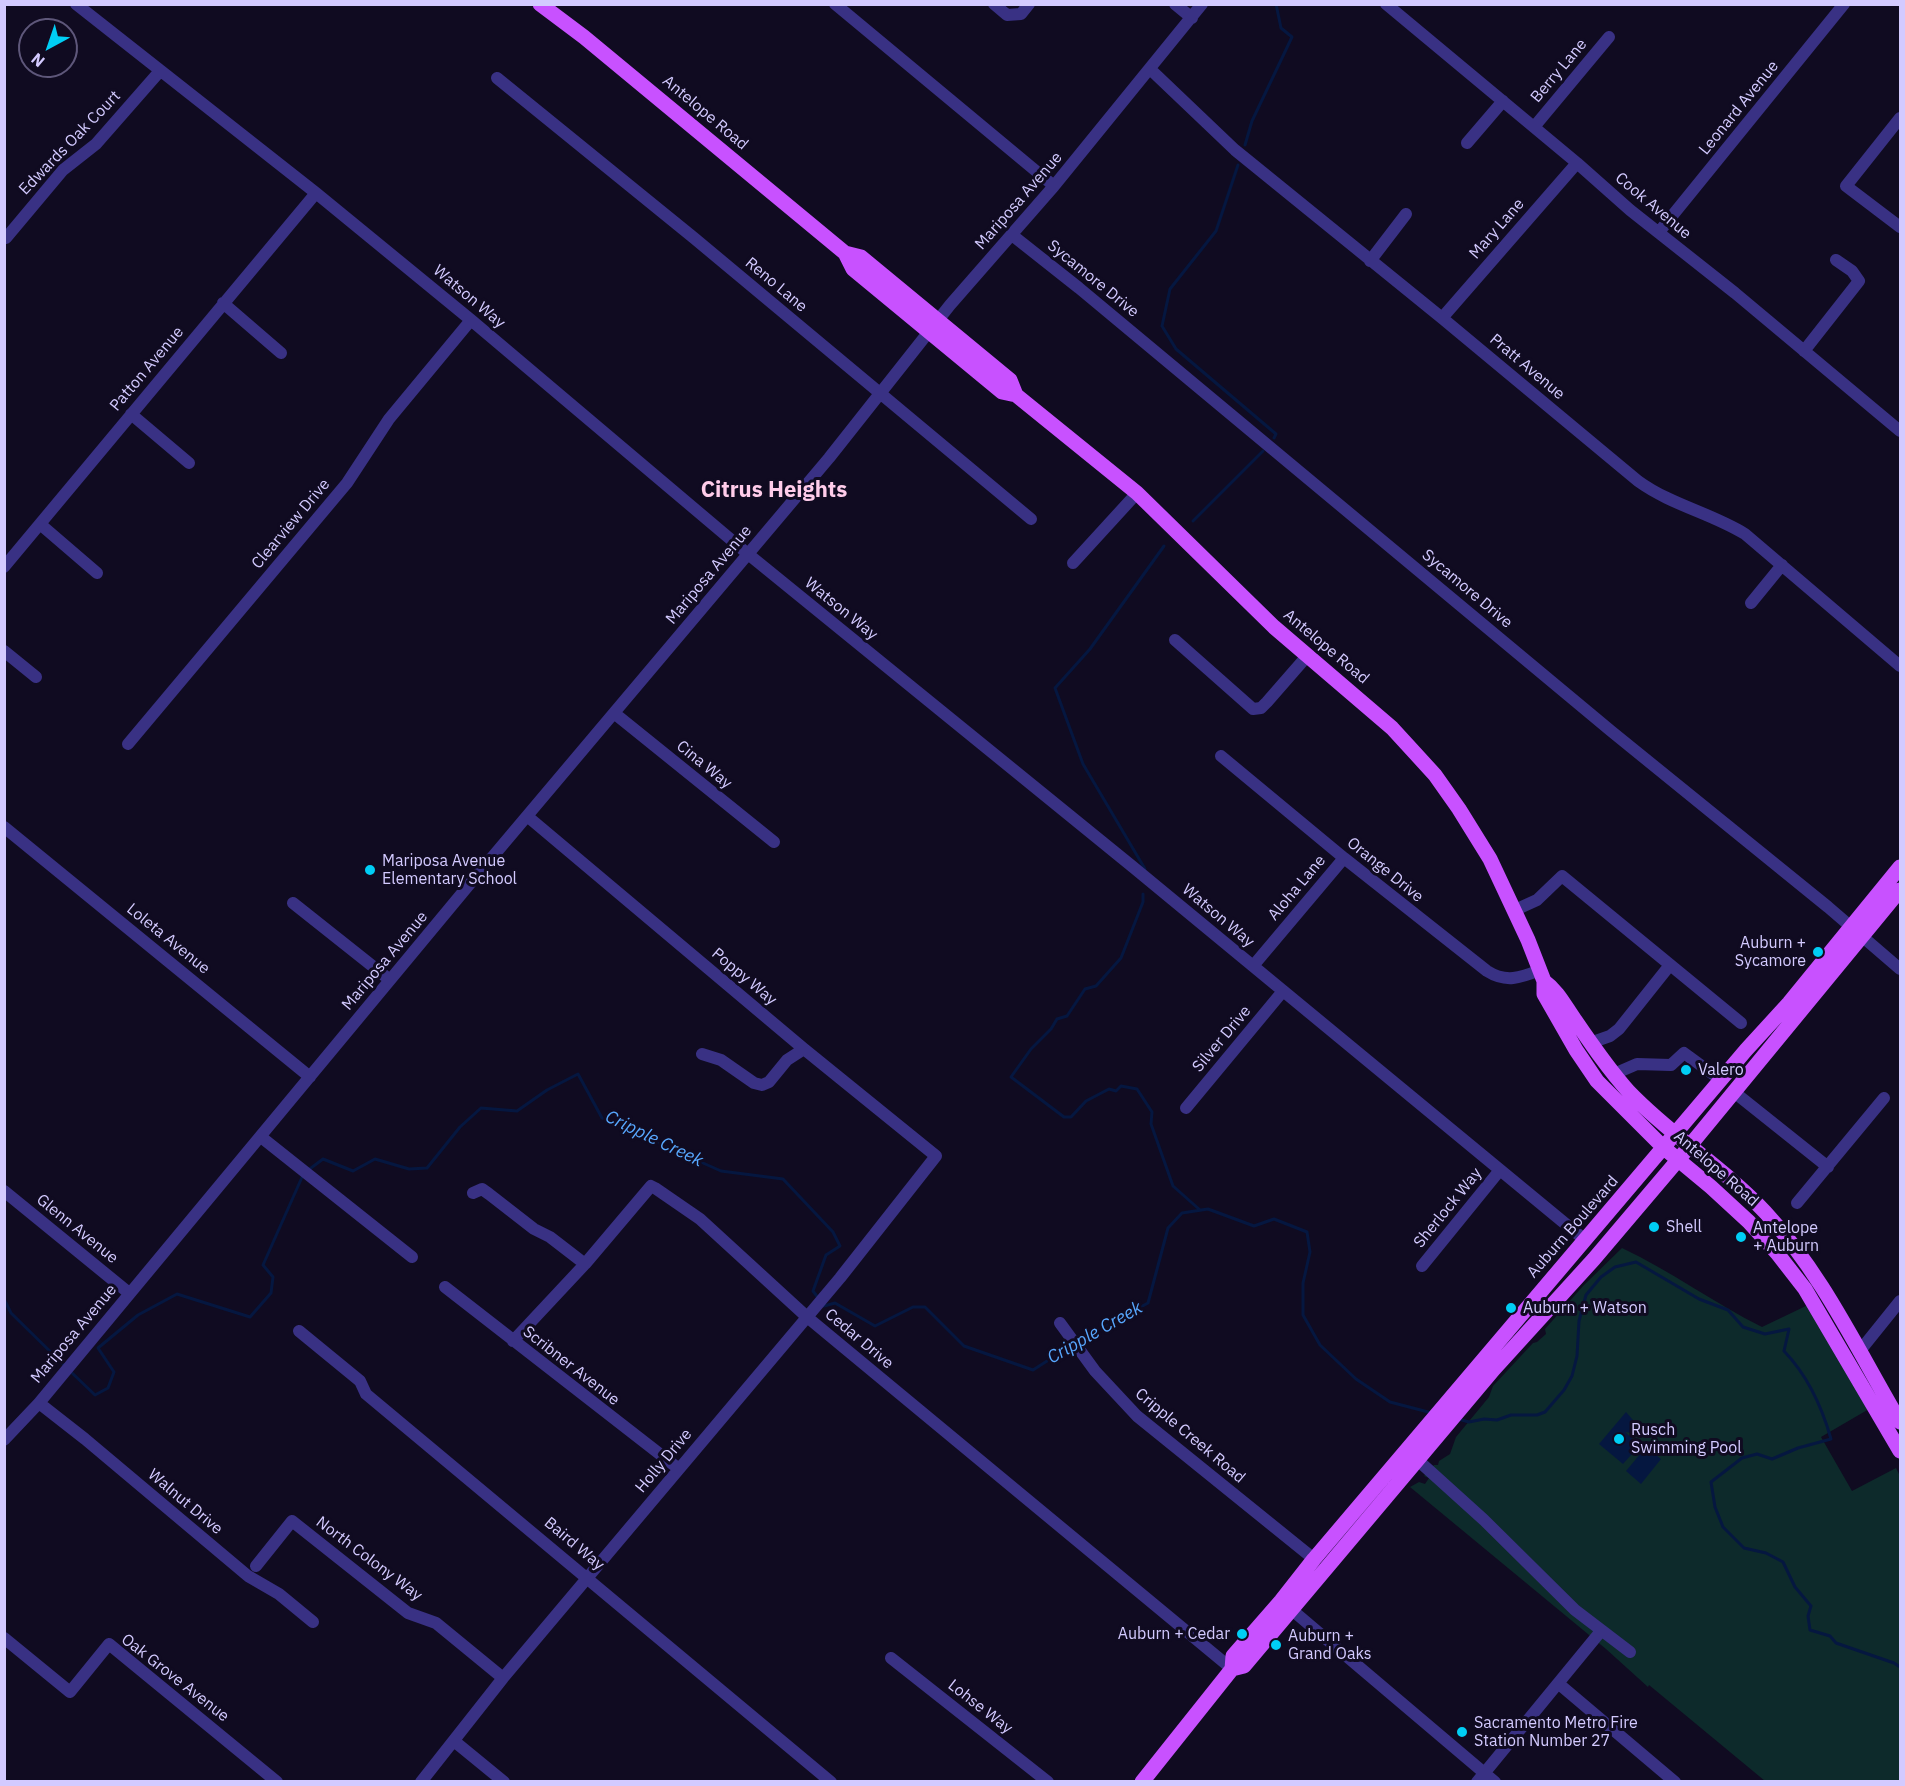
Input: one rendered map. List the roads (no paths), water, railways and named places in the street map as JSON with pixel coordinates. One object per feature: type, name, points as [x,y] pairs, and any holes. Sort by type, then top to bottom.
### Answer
[{"type":"main road","name":"Antelope Road","points":[[540,4],[584,37],[845,253],[861,257],[933,326],[1010,380],[1016,395],[1137,494],[1274,627],[1392,728],[1435,776],[1474,832],[1515,910],[1542,975],[1544,994],[1558,1021],[1597,1081],[1664,1148],[1749,1222],[1792,1271],[1805,1289],[1900,1451]]},
{"type":"main road","name":"Auburn Boulevard","points":[[1142,1782],[1232,1669],[1233,1656],[1314,1559],[1411,1455],[1449,1422],[1594,1259],[1690,1146],[1857,933],[1900,867]]},
{"type":"main road","name":"Auburn Boulevard","points":[[1232,1669],[1244,1666],[1292,1610],[1411,1455],[1432,1419],[1720,1080],[1789,1003],[1900,890]]},
{"type":"main road","name":"Antelope Road","points":[[1542,975],[1555,988],[1590,1042],[1630,1092],[1690,1146],[1739,1185],[1782,1232],[1816,1277],[1900,1422]]},
{"type":"street","name":"Watson Way","points":[[76,4],[316,193],[471,320],[748,554],[1585,1240]]},
{"type":"street","points":[[835,4],[1054,186]]},
{"type":"street","points":[[994,4],[1007,15],[1021,14],[1029,4]]},
{"type":"street","points":[[1175,4],[1192,18]]},
{"type":"street","name":"Mariposa Avenue","points":[[4,1440],[39,1403],[527,816],[829,458],[933,326],[1054,186],[1202,4]]},
{"type":"street","name":"Cook Avenue","points":[[1386,4],[1630,210],[1900,431]]},
{"type":"street","name":"Leonard Avenue","points":[[1659,232],[1844,4]]},
{"type":"street","name":"Berry Lane","points":[[1533,127],[1609,38]]},
{"type":"street","name":"Pratt Avenue","points":[[1150,69],[1235,150],[1638,481],[1677,504],[1728,524],[1745,534],[1900,666]]},
{"type":"street","name":"Edwards Oak Court","points":[[6,238],[63,170],[96,144],[160,71]]},
{"type":"street","name":"Reno Lane","points":[[497,78],[1031,519]]},
{"type":"street","points":[[1467,143],[1503,101]]},
{"type":"street","points":[[1900,118],[1846,186],[1900,227]]},
{"type":"street","name":"Mary Lane","points":[[1442,318],[1577,163]]},
{"type":"street","name":"Patton Avenue","points":[[4,567],[316,193]]},
{"type":"street","points":[[1370,261],[1406,214]]},
{"type":"street","name":"Sycamore Drive","points":[[1012,235],[1096,302],[1900,969]]},
{"type":"street","points":[[1804,351],[1860,281],[1852,271],[1836,260]]},
{"type":"street","points":[[223,303],[281,353]]},
{"type":"street","name":"Clearview Drive","points":[[128,744],[347,483],[389,419],[471,320]]},
{"type":"street","points":[[131,414],[189,463]]},
{"type":"street","points":[[1073,563],[1137,494]]},
{"type":"street","points":[[40,524],[97,573]]},
{"type":"street","points":[[1752,603],[1782,565]]},
{"type":"street","points":[[1175,640],[1253,709],[1261,708],[1308,655]]},
{"type":"street","points":[[4,651],[36,677]]},
{"type":"street","name":"Cina Way","points":[[614,713],[774,843]]},
{"type":"street","name":"Orange Drive","points":[[1221,756],[1344,858],[1495,976],[1513,979],[1542,975]]},
{"type":"street","name":"Poppy Way","points":[[527,816],[804,1049],[919,1141],[936,1156],[933,1163]]},
{"type":"street","name":"Loleta Avenue","points":[[4,827],[310,1077]]},
{"type":"street","name":"Aloha Lane","points":[[1253,966],[1344,858]]},
{"type":"street","points":[[1515,910],[1537,900],[1562,876],[1741,1023]]},
{"type":"street","points":[[293,903],[390,980]]},
{"type":"street","points":[[1590,1042],[1610,1036],[1619,1029],[1670,965]]},
{"type":"street","name":"Silver Drive","points":[[1186,1108],[1283,991]]},
{"type":"street","points":[[702,1054],[722,1060],[754,1083],[762,1085],[769,1082],[787,1060],[804,1049]]},
{"type":"street","points":[[1614,1074],[1637,1064],[1671,1065],[1684,1053],[1720,1080]]},
{"type":"street","points":[[1734,1092],[1828,1167]]},
{"type":"street","points":[[1797,1203],[1884,1098]]},
{"type":"street","points":[[261,1137],[411,1257]]},
{"type":"street","name":"Holly Drive","points":[[421,1782],[503,1678],[829,1291],[933,1163]]},
{"type":"street","name":"Sherlock Way","points":[[1422,1266],[1500,1170]]},
{"type":"street","name":"Cedar Drive","points":[[585,1264],[651,1186],[666,1194],[700,1219],[807,1317],[1232,1669]]},
{"type":"street","points":[[473,1193],[482,1189],[585,1264],[513,1341]]},
{"type":"street","name":"Glenn Avenue","points":[[4,1191],[129,1293]]},
{"type":"street","name":"Scribner Avenue","points":[[445,1287],[679,1470]]},
{"type":"street","points":[[1859,1352],[1900,1300]]},
{"type":"street","name":"Cripple Creek Road","points":[[1060,1323],[1095,1371],[1137,1416],[1314,1559]]},
{"type":"street","name":"Baird Way","points":[[299,1331],[360,1381],[366,1394],[831,1782]]},
{"type":"street","name":"Walnut Drive","points":[[39,1403],[248,1576],[279,1594],[313,1622]]},
{"type":"street","points":[[1411,1455],[1500,1535],[1575,1610],[1630,1652]]},
{"type":"street","name":"North Colony Way","points":[[256,1566],[292,1521],[408,1613],[436,1623],[503,1678]]},
{"type":"street","points":[[1292,1610],[1480,1777],[1495,1782]]},
{"type":"street","points":[[1480,1777],[1601,1631]]},
{"type":"street","name":"Oak Grove Avenue","points":[[4,1638],[70,1692],[109,1644],[277,1782]]},
{"type":"street","name":"Lohse Way","points":[[891,1658],[1048,1782]]},
{"type":"street","points":[[1559,1684],[1675,1782]]},
{"type":"street","points":[[454,1741],[504,1782]]},
{"type":"water","name":"Rusch Swimming Pool","points":[[1626,1412],[1633,1420],[1639,1434],[1625,1432],[1640,1445],[1623,1464],[1599,1444]]},
{"type":"water","points":[[1646,1447],[1661,1459],[1641,1484],[1626,1471]]},
{"type":"waterway","points":[[1245,145],[1252,121],[1292,37],[1281,28],[1276,4]]},
{"type":"waterway","points":[[1238,165],[1216,231],[1170,289],[1162,326],[1176,349],[1276,434],[1274,438]]},
{"type":"waterway","points":[[1193,521],[1263,451]]},
{"type":"waterway","points":[[1145,869],[1083,764],[1055,688],[1090,649],[1164,546]]},
{"type":"waterway","points":[[1143,894],[1143,902],[1121,958],[1096,986],[1085,989],[1067,1016],[1057,1019],[1011,1077],[1064,1117],[1071,1117],[1086,1101],[1109,1089],[1116,1091],[1121,1086],[1137,1089],[1152,1112],[1151,1124],[1173,1186],[1200,1210]]},
{"type":"waterway","name":"Cripple Creek","points":[[307,1171],[323,1159],[353,1171],[375,1159],[409,1169],[427,1168],[460,1127],[481,1108],[517,1111],[547,1090],[578,1074],[602,1118],[721,1171],[783,1179],[833,1232],[840,1246],[826,1255],[813,1291],[819,1299]]},
{"type":"waterway","name":"Cripple Creek","points":[[70,1371],[95,1395],[108,1388],[114,1372],[98,1348],[138,1315],[177,1294],[250,1317],[271,1293],[273,1277],[263,1265],[303,1175]]},
{"type":"waterway","name":"Cripple Creek","points":[[1077,1342],[1148,1303],[1168,1228],[1182,1213],[1208,1209],[1254,1226],[1274,1219],[1307,1232],[1310,1252],[1303,1283],[1303,1315],[1320,1345],[1356,1379],[1390,1402],[1432,1413]]},
{"type":"waterway","name":"Cripple Creek","points":[[1458,1419],[1469,1422],[1484,1419],[1497,1420],[1511,1415],[1537,1415],[1545,1412],[1564,1390],[1572,1376],[1577,1356],[1579,1321],[1586,1295],[1601,1277],[1615,1267],[1636,1262],[1699,1299],[1728,1310],[1743,1327],[1765,1334],[1789,1329],[1784,1351],[1800,1370],[1813,1392],[1831,1439],[1798,1448],[1772,1459],[1757,1454],[1742,1458],[1711,1482],[1715,1507],[1723,1527],[1744,1548],[1766,1553],[1783,1562],[1795,1587],[1811,1606],[1808,1616],[1810,1630],[1830,1636],[1836,1643],[1900,1667]]},
{"type":"waterway","name":"Cripple Creek","points":[[4,1299],[11,1313],[65,1366]]},
{"type":"waterway","name":"Cripple Creek","points":[[823,1304],[824,1306],[835,1303],[875,1326],[913,1307],[925,1307],[964,1346],[1033,1370],[1072,1345]]},
{"type":"place","name":"Mariposa Avenue Elementary School","points":[[370,870]]},
{"type":"place","name":"Auburn + Sycamore","points":[[1818,952]]},
{"type":"place","name":"Valero","points":[[1686,1070]]},
{"type":"place","name":"Shell","points":[[1654,1227]]},
{"type":"place","name":"Antelope + Auburn","points":[[1741,1237]]},
{"type":"place","name":"Auburn + Watson","points":[[1511,1308]]},
{"type":"place","name":"Rusch Swimming Pool","points":[[1619,1439]]},
{"type":"place","name":"Auburn + Cedar","points":[[1242,1634]]},
{"type":"place","name":"Auburn + Grand Oaks","points":[[1276,1645]]},
{"type":"place","name":"Sacramento Metro Fire Station Number 27","points":[[1462,1732]]},
{"type":"district","name":"Citrus Heights","points":[[774,491]]}]
